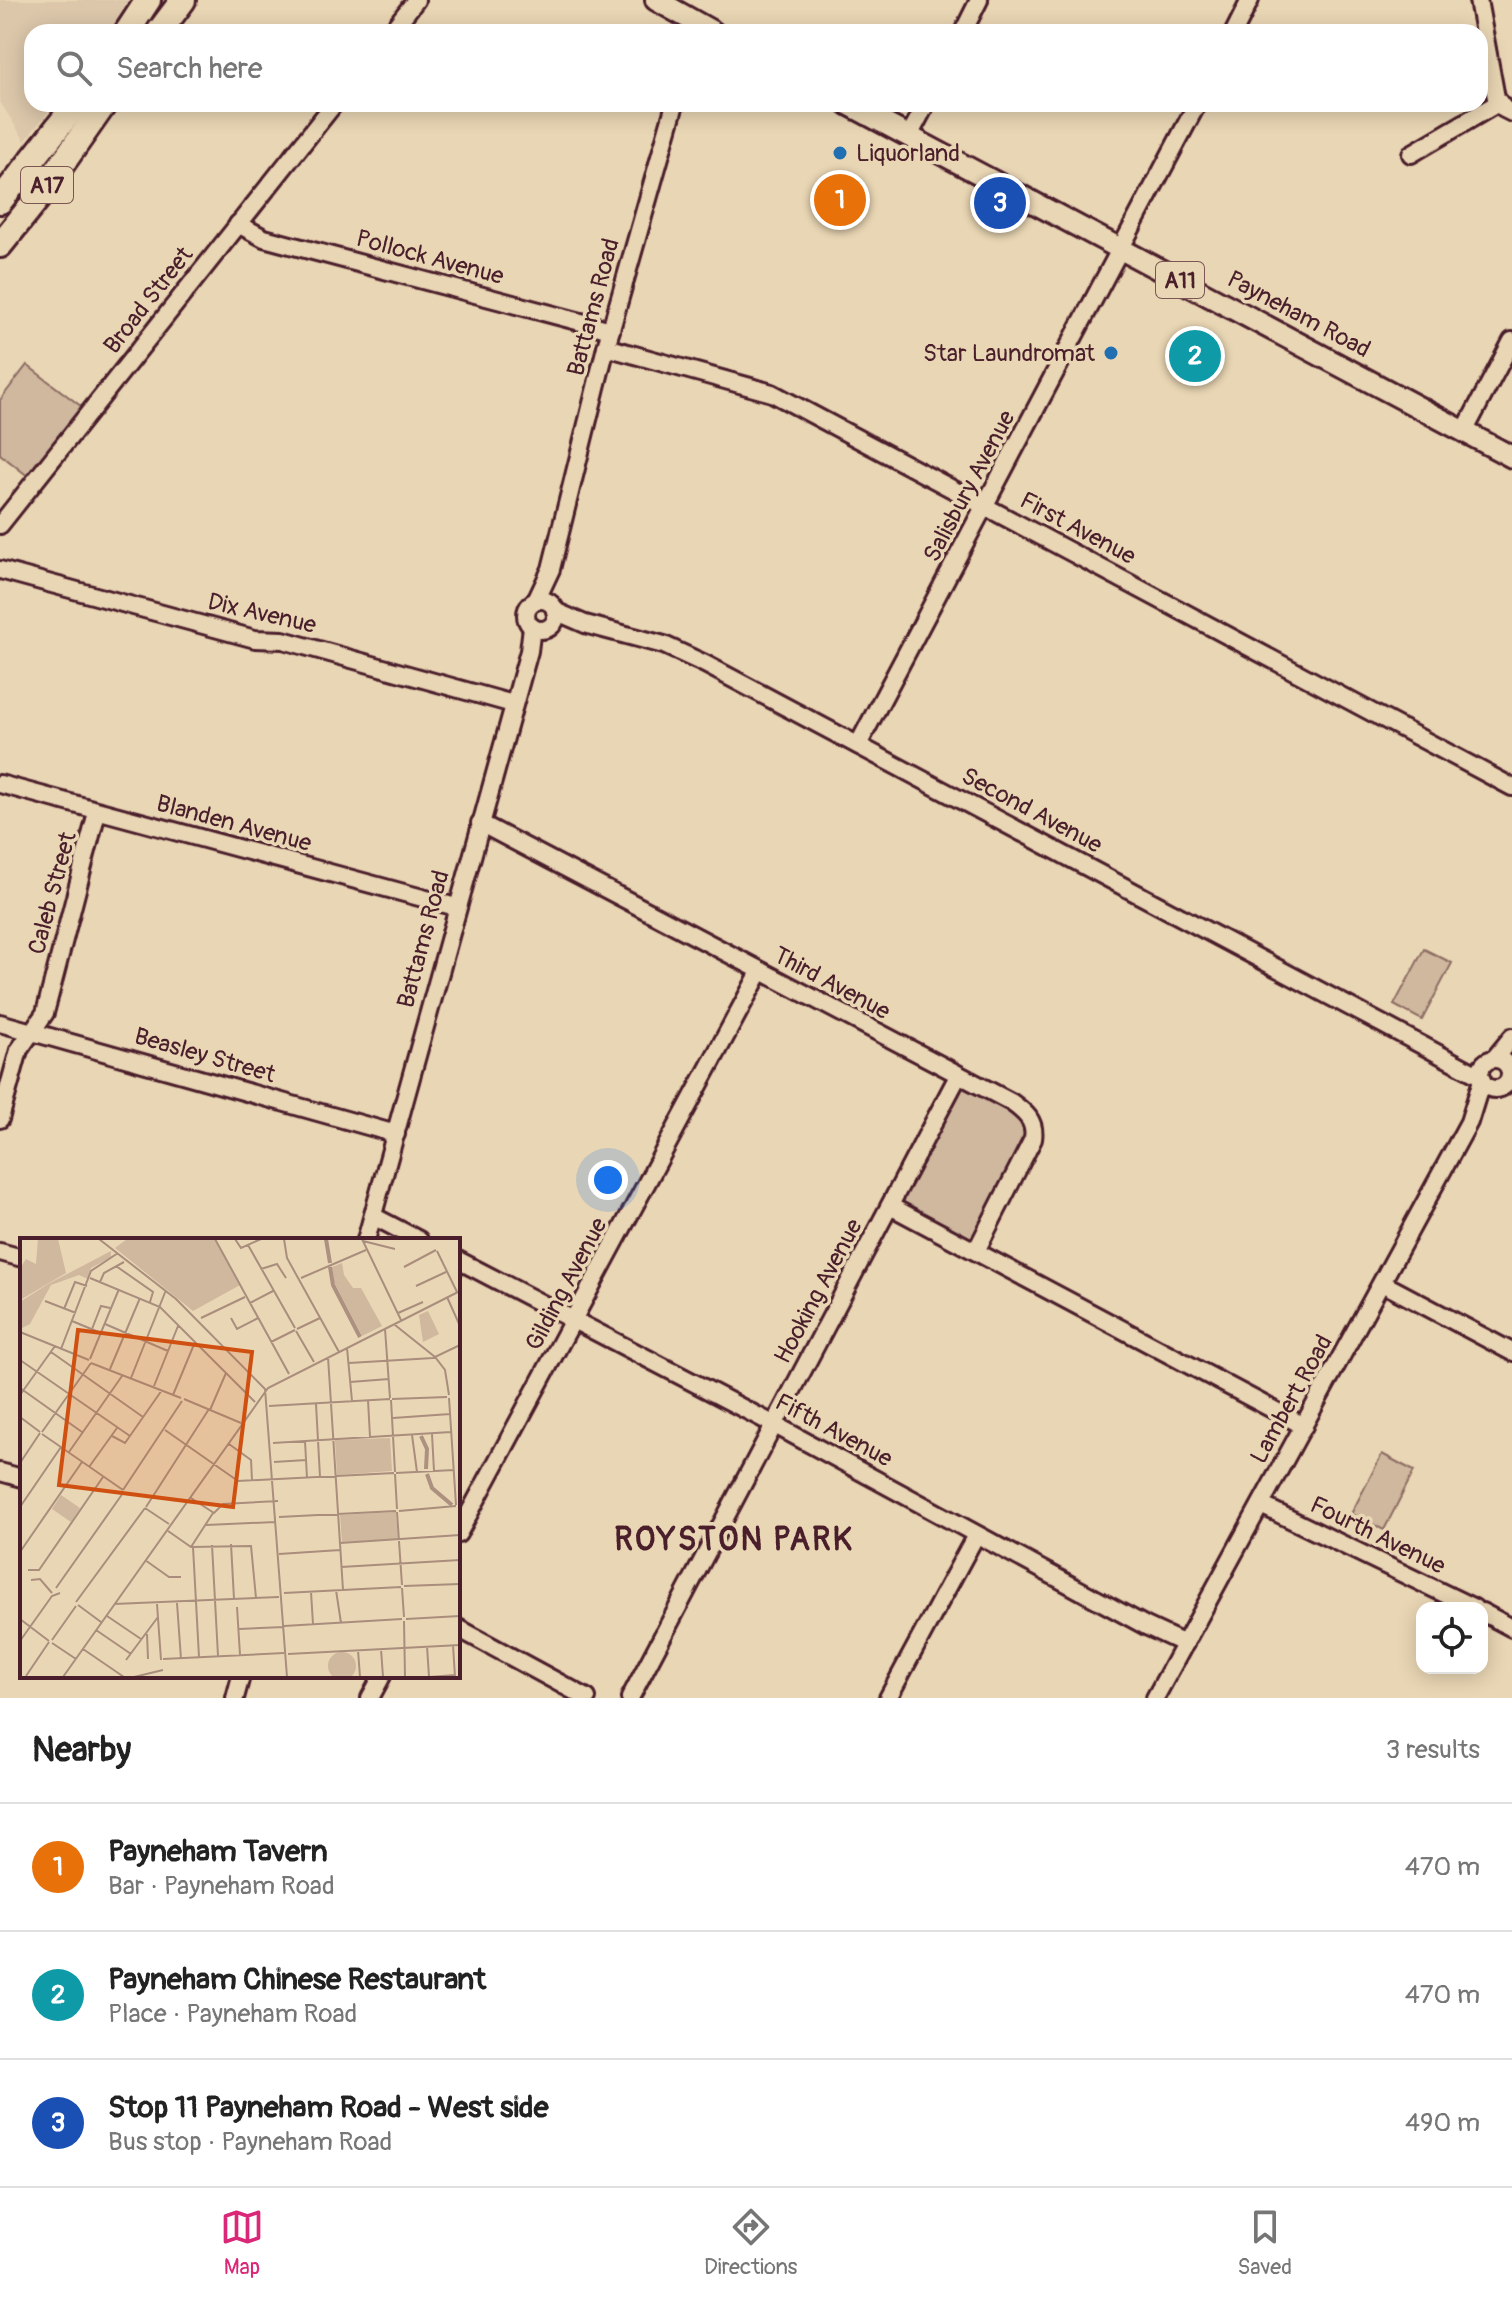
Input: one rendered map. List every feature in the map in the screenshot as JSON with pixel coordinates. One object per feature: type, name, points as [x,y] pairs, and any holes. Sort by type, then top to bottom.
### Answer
[{"type":"highway","points":[[132,24],[148,0]]},
{"type":"highway","points":[[165,24],[183,0]]},
{"type":"highway","points":[[41,194],[47,142],[70,136],[88,112]]},
{"type":"highway","name":"A17","points":[[0,245],[41,194],[89,112]]},
{"type":"highway","name":"A17","points":[[0,201],[47,142]]},
{"type":"main road","points":[[656,0],[693,24]]},
{"type":"main road","name":"Payneham Road","points":[[863,112],[1512,457]]},
{"type":"street","points":[[397,24],[416,0]]},
{"type":"street","points":[[967,24],[979,0]]},
{"type":"street","points":[[1238,24],[1250,0]]},
{"type":"street","points":[[1478,0],[1484,24]]},
{"type":"street","points":[[1411,154],[1505,108],[1488,40]]},
{"type":"street","name":"Broad Street","points":[[0,525],[328,112]]},
{"type":"street","name":"Battams Road","points":[[367,1238],[513,704],[529,651],[547,620],[551,569],[606,347],[673,112]]},
{"type":"street","points":[[909,136],[922,112]]},
{"type":"street","name":"Salisbury Avenue","points":[[858,745],[1193,112]]},
{"type":"street","name":"Pollock Avenue","points":[[238,224],[264,238],[611,330]]},
{"type":"street","points":[[1464,432],[1512,341]]},
{"type":"street","name":"First Avenue","points":[[606,347],[762,388],[1512,787]]},
{"type":"street","name":"Battams Road","points":[[547,620],[526,617],[551,569]]},
{"type":"street","name":"Dix Avenue","points":[[0,570],[255,639],[283,640],[513,704]]},
{"type":"street","name":"Second Avenue","points":[[536,601],[545,600],[547,620],[585,624],[664,645],[705,664],[1449,1058],[1485,1070]]},
{"type":"street","name":"Blanden Avenue","points":[[0,784],[456,907]]},
{"type":"street","name":"Caleb Street","points":[[0,1119],[19,1050],[45,1013],[97,812]]},
{"type":"street","name":"Third Avenue","points":[[480,823],[1011,1102],[1026,1113],[1034,1131],[1029,1149],[976,1251]]},
{"type":"street","name":"Gilding Avenue","points":[[460,1530],[760,972]]},
{"type":"street","name":"Beasley Street","points":[[0,1023],[396,1134]]},
{"type":"street","name":"Lambert Road","points":[[1155,1698],[1469,1122],[1485,1070],[1512,1037]]},
{"type":"street","points":[[1504,1062],[1508,1076],[1486,1086],[1485,1070],[1504,1062]]},
{"type":"street","name":"Hooking Avenue","points":[[630,1698],[958,1076]]},
{"type":"street","name":"Lambert Road","points":[[1469,1122],[1508,1076]]},
{"type":"street","points":[[890,1206],[1304,1426]]},
{"type":"street","points":[[373,1216],[415,1238]]},
{"type":"street","points":[[0,1252],[20,1257]]},
{"type":"street","name":"Fifth Avenue","points":[[460,1261],[1185,1644]]},
{"type":"street","points":[[1382,1283],[1512,1352]]},
{"type":"street","name":"Fourth Avenue","points":[[1261,1505],[1462,1602]]},
{"type":"street","points":[[888,1698],[976,1535]]},
{"type":"street","points":[[1488,1615],[1512,1628]]},
{"type":"street","points":[[460,1629],[587,1698]]},
{"type":"street","points":[[235,1698],[240,1678]]},
{"type":"street","points":[[370,1698],[381,1678]]},
{"type":"shaded area","points":[[0,0],[134,0],[115,24],[24,24],[24,112],[48,112],[25,141],[0,102]]},
{"type":"shaded area","points":[[27,365],[82,407],[29,477],[0,454],[0,400]]},
{"type":"shaded area","points":[[1424,949],[1452,963],[1422,1020],[1394,1005]]},
{"type":"shaded area","points":[[958,1076],[1032,1122],[976,1251],[890,1206]]},
{"type":"shaded area","points":[[1382,1454],[1414,1471],[1384,1530],[1351,1514]]},
{"type":"place","name":"Liquorland","points":[[840,153]]},
{"type":"place","name":"Payneham Tavern","points":[[840,200]]},
{"type":"place","name":"Stop 11 Payneham Road - West side","points":[[1000,203]]},
{"type":"place","name":"Star Laundromat","points":[[1111,353]]},
{"type":"place","name":"Payneham Chinese Restaurant","points":[[1195,356]]},
{"type":"district","name":"ROYSTON PARK","points":[[734,1539]]}]
